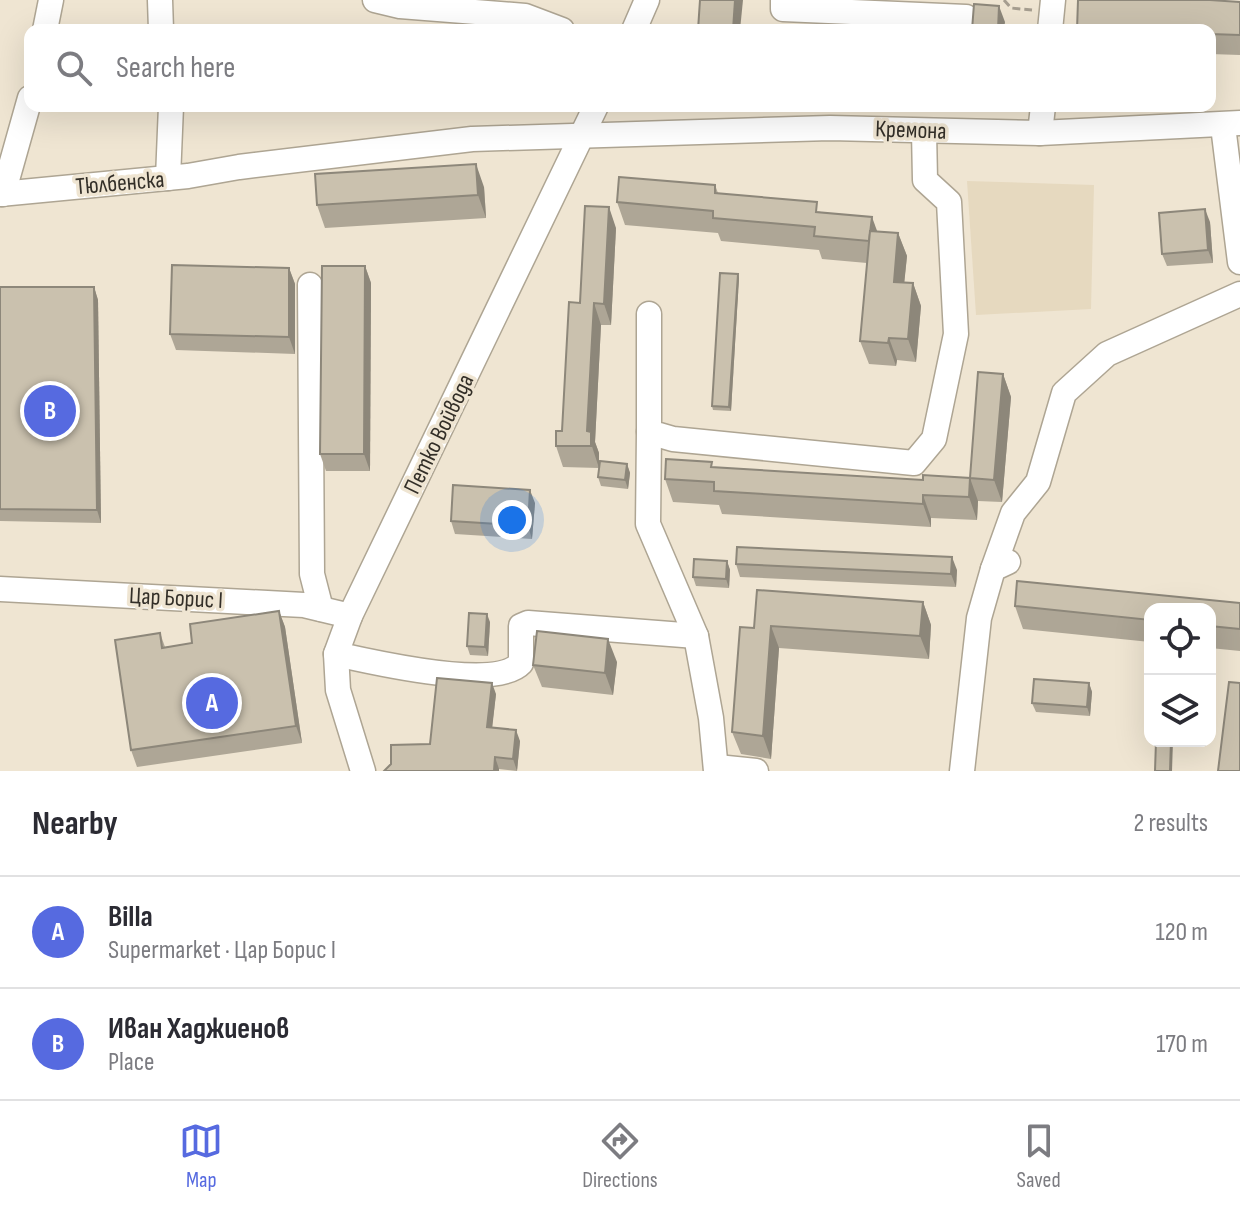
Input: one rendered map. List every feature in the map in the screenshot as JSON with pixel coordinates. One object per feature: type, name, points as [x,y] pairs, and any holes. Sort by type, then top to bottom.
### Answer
[{"type":"street","points":[[46,24],[51,0]]},
{"type":"street","points":[[160,0],[161,24]]},
{"type":"street","points":[[375,0],[400,6],[525,16],[546,24]]},
{"type":"street","points":[[637,24],[647,0]]},
{"type":"street","points":[[783,0],[783,9],[842,20],[966,17]]},
{"type":"street","points":[[2,194],[26,112]]},
{"type":"street","points":[[168,178],[171,112]]},
{"type":"street","name":"Петко Войвода","points":[[363,771],[338,690],[336,654],[350,616],[593,112]]},
{"type":"street","points":[[1040,133],[1042,112]]},
{"type":"street","name":"Кремона","points":[[581,135],[831,117],[924,131],[1040,133],[1231,125]]},
{"type":"street","points":[[1231,125],[1240,262]]},
{"type":"street","points":[[649,432],[673,439],[914,463],[934,439],[956,334],[949,202],[925,180],[924,131]]},
{"type":"street","name":"Тюлбенска","points":[[2,194],[168,178],[472,139],[581,135]]},
{"type":"street","points":[[310,285],[312,574],[321,609]]},
{"type":"street","points":[[962,771],[979,618],[1002,564],[1013,513],[1038,482],[1064,393],[1107,354],[1240,294]]},
{"type":"street","points":[[649,314],[648,524],[696,636],[716,769],[756,771]]},
{"type":"street","name":"Цар Борис I","points":[[0,589],[304,605],[350,616]]},
{"type":"street","points":[[336,654],[425,671],[487,674],[515,670],[521,663],[519,632],[521,626],[528,623],[696,636]]},
{"type":"path","points":[[1004,0],[1011,8],[1052,14]]},
{"type":"shaded area","points":[[967,181],[1094,185],[1091,309],[976,315]]},
{"type":"building","points":[[700,0],[735,0],[733,24],[698,24]]},
{"type":"building","points":[[1078,0],[1240,2],[1240,35],[1216,34],[1216,24],[1077,24]]},
{"type":"building","points":[[974,4],[999,6],[998,24],[972,24]]},
{"type":"building","points":[[476,164],[478,195],[317,205],[315,174]]},
{"type":"building","points":[[619,177],[715,185],[715,193],[817,202],[816,212],[872,217],[869,241],[814,236],[815,227],[713,218],[713,211],[617,202]]},
{"type":"building","points":[[585,206],[609,207],[604,304],[594,303],[587,431],[591,432],[591,446],[556,446],[556,431],[562,431],[569,302],[580,303]]},
{"type":"building","points":[[1205,209],[1208,250],[1162,254],[1159,213]]},
{"type":"building","points":[[870,231],[898,233],[894,282],[913,283],[908,339],[889,338],[888,343],[860,341]]},
{"type":"building","points":[[172,265],[289,268],[289,337],[170,334]]},
{"type":"building","points":[[322,266],[365,266],[364,454],[320,454]]},
{"type":"building","points":[[720,273],[738,274],[729,407],[712,406]]},
{"type":"building","points":[[0,287],[94,287],[97,510],[0,509]]},
{"type":"building","points":[[978,372],[1003,374],[994,480],[970,478]]},
{"type":"building","points":[[666,459],[712,462],[711,467],[923,480],[923,475],[970,478],[969,497],[923,495],[923,504],[714,491],[714,482],[665,479]]},
{"type":"building","points":[[600,461],[627,464],[625,480],[598,477]]},
{"type":"building","points":[[453,485],[530,490],[528,526],[451,521]]},
{"type":"building","points":[[737,547],[952,557],[951,574],[736,564]]},
{"type":"building","points":[[694,559],[727,561],[726,579],[693,577]]},
{"type":"building","points":[[1017,581],[1240,603],[1240,629],[1216,627],[1216,603],[1144,603],[1144,619],[1015,606]]},
{"type":"building","points":[[757,590],[923,602],[920,636],[771,626],[763,736],[732,732],[740,627],[754,628]]},
{"type":"building","points":[[279,611],[296,726],[131,750],[115,640],[160,633],[162,648],[192,643],[190,624]]},
{"type":"building","points":[[469,613],[487,614],[485,647],[467,646]]},
{"type":"building","points":[[537,631],[608,639],[605,673],[533,665]]},
{"type":"building","points":[[437,678],[492,683],[487,727],[516,730],[513,759],[495,757],[494,771],[384,771],[391,764],[391,745],[430,744]]},
{"type":"building","points":[[1034,679],[1089,683],[1087,707],[1032,703]]},
{"type":"building","points":[[1229,682],[1240,683],[1240,771],[1218,771]]},
{"type":"building","points":[[1156,747],[1171,747],[1170,771],[1155,771]]},
{"type":"place","name":"Иван Хаджиенов","points":[[50,411]]},
{"type":"place","name":"Billa","points":[[212,703]]}]
